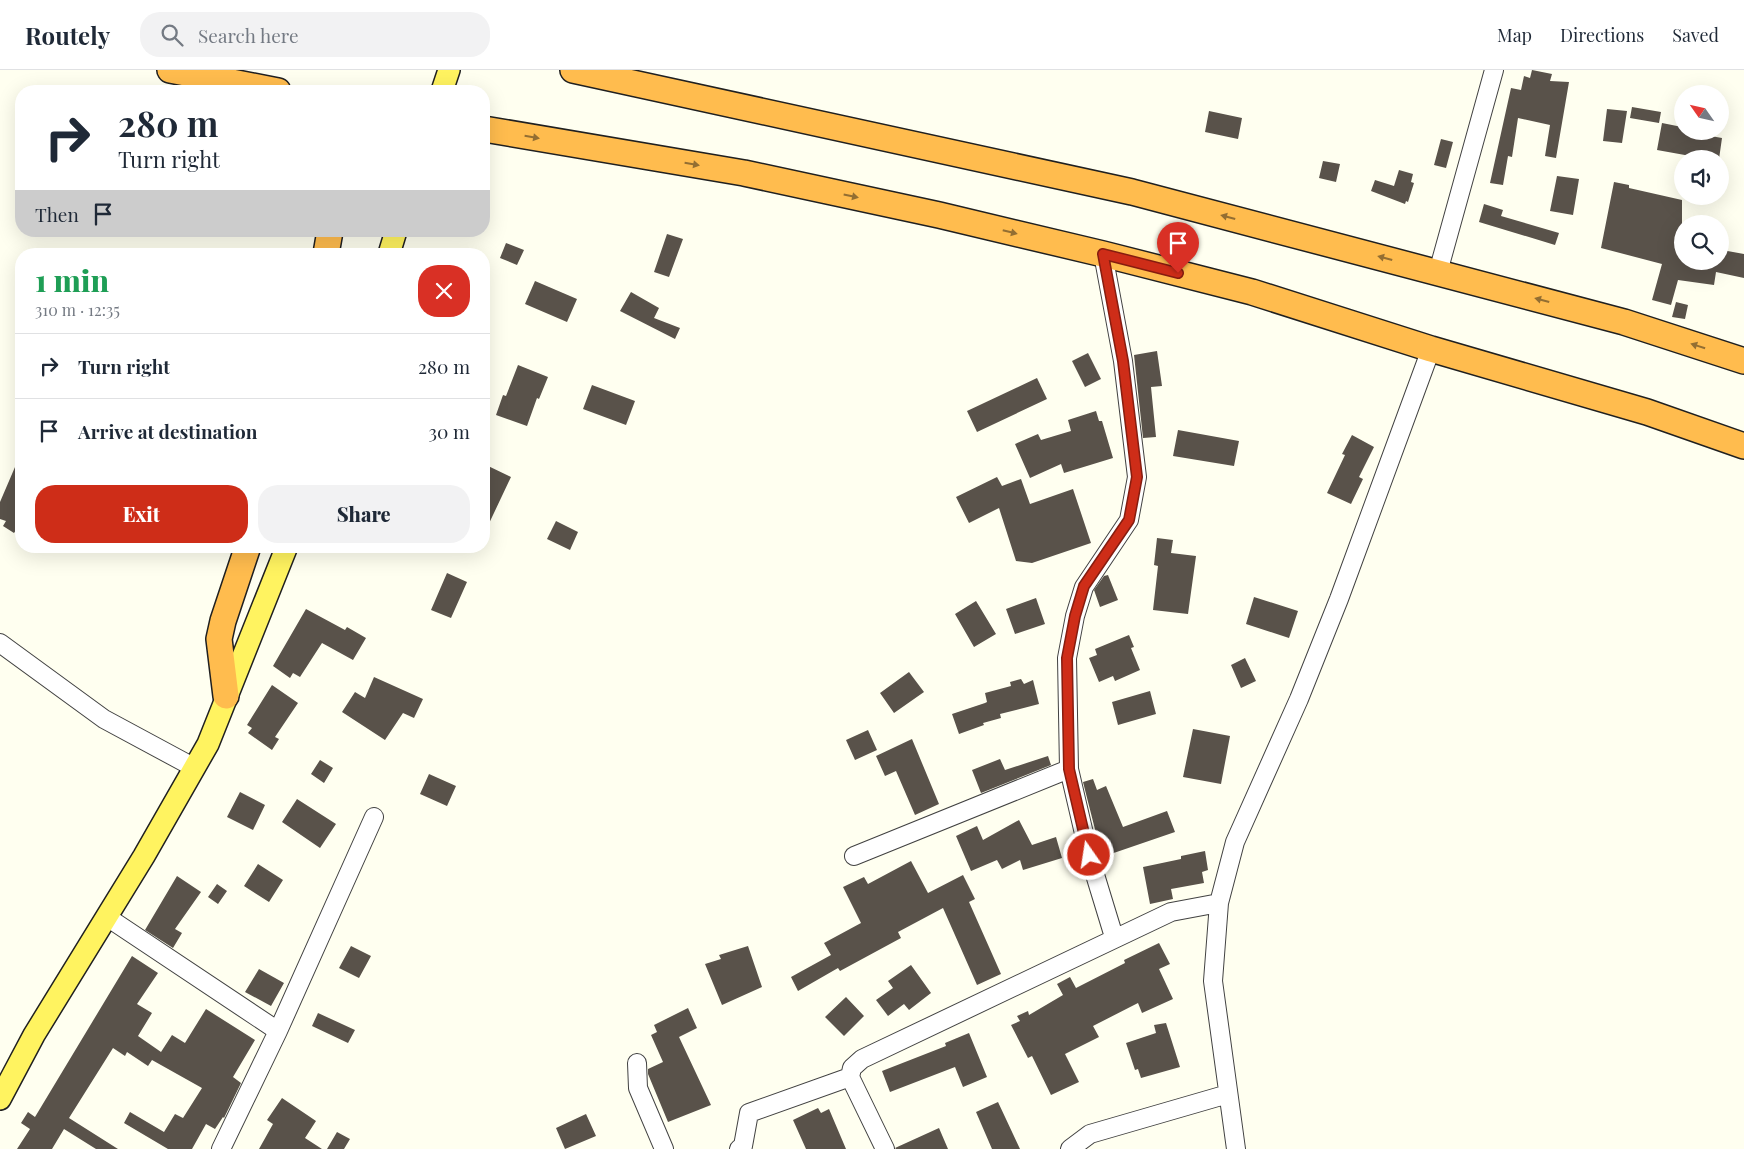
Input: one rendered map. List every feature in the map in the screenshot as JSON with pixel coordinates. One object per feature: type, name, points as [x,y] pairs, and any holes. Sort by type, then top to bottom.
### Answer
[{"type":"highway","points":[[170,70],[247,85]]},
{"type":"highway","points":[[573,70],[1132,192],[1624,322],[1744,361]]},
{"type":"highway","points":[[490,129],[744,173],[939,215],[1103,254],[1252,292],[1431,349],[1647,412],[1744,446]]},
{"type":"highway","points":[[226,696],[220,639],[223,622],[246,553]]},
{"type":"main road","points":[[444,85],[450,70]]},
{"type":"main road","points":[[0,1100],[34,1035],[107,916],[208,744],[284,553]]},
{"type":"street","points":[[1438,272],[1494,70]]},
{"type":"street","points":[[1103,254],[1123,361],[1137,477],[1129,520],[1084,586],[1075,616],[1067,658],[1069,769],[1089,855],[1114,937]]},
{"type":"street","points":[[1236,1149],[1212,981],[1219,903],[1235,842],[1299,699],[1339,599],[1431,349]]},
{"type":"street","points":[[0,643],[104,720],[195,768]]},
{"type":"street","points":[[854,856],[1069,769]]},
{"type":"street","points":[[221,1149],[278,1031],[374,817]]},
{"type":"street","points":[[885,1149],[850,1077],[852,1068],[862,1059],[1114,937],[1171,912],[1219,903]]},
{"type":"street","points":[[107,916],[278,1031]]},
{"type":"street","points":[[637,1063],[638,1088],[664,1149]]},
{"type":"street","points":[[739,1149],[743,1146],[749,1113],[850,1077]]},
{"type":"street","points":[[1070,1149],[1090,1134],[1228,1094]]},
{"type":"building","points":[[1532,70],[1552,74],[1550,81],[1569,82],[1556,158],[1545,156],[1550,125],[1518,118],[1512,157],[1508,156],[1503,185],[1490,183],[1511,88],[1521,90],[1524,76],[1530,78]]},
{"type":"building","points":[[1632,107],[1661,112],[1659,123],[1630,118]]},
{"type":"building","points":[[1607,109],[1627,111],[1622,143],[1603,141]]},
{"type":"building","points":[[1209,111],[1242,118],[1238,139],[1205,132]]},
{"type":"building","points":[[1662,123],[1674,125],[1674,140],[1722,140],[1720,150],[1674,150],[1674,153],[1657,150]]},
{"type":"building","points":[[1441,139],[1453,142],[1446,168],[1434,165]]},
{"type":"building","points":[[1323,161],[1340,164],[1336,182],[1319,178]]},
{"type":"building","points":[[1399,170],[1413,174],[1411,182],[1414,183],[1408,202],[1406,201],[1405,204],[1371,191],[1375,180],[1394,186]]},
{"type":"building","points":[[1557,176],[1579,179],[1573,215],[1550,211]]},
{"type":"building","points":[[1614,182],[1629,185],[1629,188],[1674,198],[1674,205],[1682,205],[1682,215],[1674,215],[1674,270],[1729,270],[1729,251],[1744,254],[1744,278],[1716,272],[1714,285],[1678,280],[1671,305],[1652,300],[1662,264],[1601,248]]},
{"type":"building","points":[[1484,204],[1503,210],[1501,216],[1559,233],[1555,245],[1479,222]]},
{"type":"building","points":[[667,234],[683,239],[669,277],[654,272]]},
{"type":"building","points":[[506,243],[524,250],[517,265],[500,258]]},
{"type":"building","points":[[535,281],[577,299],[567,322],[525,304]]},
{"type":"building","points":[[631,292],[659,308],[654,318],[680,328],[675,339],[620,311]]},
{"type":"building","points":[[1676,302],[1688,305],[1685,319],[1672,317]]},
{"type":"building","points":[[1157,351],[1162,386],[1151,387],[1156,437],[1143,438],[1134,355]]},
{"type":"building","points":[[1088,353],[1101,379],[1085,387],[1072,361]]},
{"type":"building","points":[[518,365],[548,377],[539,399],[537,398],[527,426],[496,415],[503,395],[506,396]]},
{"type":"building","points":[[1037,378],[1047,399],[977,432],[967,411]]},
{"type":"building","points":[[592,385],[635,401],[626,425],[583,409]]},
{"type":"building","points":[[1096,411],[1099,421],[1102,421],[1113,458],[1064,473],[1061,464],[1030,478],[1015,444],[1038,434],[1041,440],[1071,431],[1068,420]]},
{"type":"building","points":[[1178,430],[1239,441],[1234,466],[1173,456]]},
{"type":"building","points":[[1352,435],[1374,447],[1359,477],[1363,479],[1351,504],[1327,493],[1345,455],[1342,454]]},
{"type":"building","points":[[15,467],[14,533],[3,526],[6,521],[0,519],[0,502]]},
{"type":"building","points":[[490,467],[511,477],[490,521]]},
{"type":"building","points":[[997,477],[1002,486],[1021,479],[1030,504],[1073,489],[1091,543],[1032,563],[1016,561],[999,508],[969,523],[956,497]]},
{"type":"building","points":[[556,521],[578,532],[570,550],[547,539]]},
{"type":"building","points":[[1157,538],[1173,540],[1171,553],[1196,556],[1188,614],[1153,610],[1158,566],[1154,565]]},
{"type":"building","points":[[447,573],[467,582],[451,618],[431,610]]},
{"type":"building","points":[[1108,575],[1118,600],[1100,607],[1094,590],[1104,576]]},
{"type":"building","points":[[1254,597],[1298,611],[1289,638],[1246,624]]},
{"type":"building","points":[[1036,598],[1045,624],[1015,634],[1006,609]]},
{"type":"building","points":[[976,601],[996,634],[974,647],[955,614]]},
{"type":"building","points":[[306,609],[345,630],[347,627],[366,638],[353,660],[322,643],[300,677],[293,673],[290,678],[273,666]]},
{"type":"building","points":[[1129,635],[1134,647],[1131,648],[1140,670],[1115,681],[1113,676],[1099,682],[1089,658],[1097,655],[1095,649]]},
{"type":"building","points":[[1245,658],[1256,681],[1241,688],[1231,665]]},
{"type":"building","points":[[909,672],[924,692],[894,713],[880,693]]},
{"type":"building","points":[[374,677],[423,699],[414,718],[403,713],[385,740],[342,712],[355,692],[365,698]]},
{"type":"building","points":[[1021,679],[1024,684],[1033,680],[1039,704],[1000,714],[1001,718],[983,723],[984,725],[959,734],[952,714],[987,702],[985,693],[1011,686],[1010,682]]},
{"type":"building","points":[[272,685],[298,703],[275,737],[279,739],[272,750],[248,733],[252,728],[247,725]]},
{"type":"building","points":[[1150,691],[1156,714],[1118,725],[1112,702]]},
{"type":"building","points":[[1193,729],[1230,736],[1221,784],[1183,777]]},
{"type":"building","points":[[868,730],[877,750],[855,760],[846,740]]},
{"type":"building","points":[[912,739],[939,804],[915,815],[896,771],[885,776],[876,756]]},
{"type":"building","points":[[1048,756],[1051,765],[981,793],[972,770],[1000,759],[1005,770]]},
{"type":"building","points":[[320,760],[333,768],[324,783],[311,774]]},
{"type":"building","points":[[429,774],[456,786],[447,806],[420,794]]},
{"type":"building","points":[[1093,779],[1097,790],[1106,786],[1123,827],[1167,811],[1175,832],[1102,857],[1083,782]]},
{"type":"building","points":[[240,792],[265,805],[253,830],[227,817]]},
{"type":"building","points":[[297,799],[336,824],[320,848],[282,822]]},
{"type":"building","points":[[1019,820],[1032,845],[1056,837],[1062,858],[1023,870],[1020,860],[1002,869],[997,860],[971,871],[956,836],[977,826],[983,840]]},
{"type":"building","points":[[1205,851],[1208,870],[1202,872],[1204,883],[1171,889],[1173,899],[1150,904],[1143,867],[1181,859],[1181,856]]},
{"type":"building","points":[[911,861],[928,893],[963,875],[975,899],[969,902],[1001,974],[977,985],[943,908],[898,932],[901,938],[840,971],[838,968],[798,991],[791,977],[831,955],[824,943],[861,923],[843,887],[864,877],[868,884]]},
{"type":"building","points":[[258,864],[283,880],[269,902],[244,886]]},
{"type":"building","points":[[177,876],[201,892],[175,929],[182,933],[173,948],[145,930]]},
{"type":"building","points":[[217,884],[227,891],[218,904],[208,897]]},
{"type":"building","points":[[1159,943],[1170,964],[1159,969],[1173,999],[1142,1013],[1138,1003],[1093,1026],[1099,1037],[1065,1054],[1079,1082],[1051,1095],[1032,1056],[1028,1058],[1011,1025],[1020,1021],[1017,1016],[1028,1011],[1029,1015],[1063,995],[1057,984],[1070,977],[1076,988],[1125,963],[1124,960]]},
{"type":"building","points":[[351,946],[371,956],[359,978],[339,968]]},
{"type":"building","points":[[748,946],[762,987],[722,1005],[705,964],[721,959],[719,955]]},
{"type":"building","points":[[132,956],[158,973],[137,1004],[152,1013],[138,1036],[161,1052],[172,1035],[185,1043],[206,1009],[255,1040],[233,1077],[241,1083],[224,1118],[215,1129],[206,1124],[192,1149],[168,1149],[124,1123],[130,1112],[164,1132],[175,1114],[183,1118],[202,1088],[152,1060],[148,1066],[127,1052],[125,1056],[113,1048],[69,1118],[118,1149],[96,1149],[64,1129],[52,1149],[17,1149],[30,1129],[21,1123],[28,1112],[35,1117]]},
{"type":"building","points":[[911,965],[931,993],[909,1010],[904,1004],[888,1016],[876,1000],[893,988],[888,981]]},
{"type":"building","points":[[259,969],[284,983],[271,1006],[245,992]]},
{"type":"building","points":[[846,997],[864,1016],[844,1036],[825,1017]]},
{"type":"building","points":[[688,1008],[697,1028],[679,1037],[711,1105],[668,1122],[648,1074],[648,1069],[663,1062],[651,1035],[657,1032],[654,1025]]},
{"type":"building","points":[[318,1013],[355,1030],[348,1043],[312,1026]]},
{"type":"building","points":[[1166,1023],[1180,1067],[1141,1078],[1138,1069],[1135,1070],[1126,1043],[1156,1033],[1154,1025]]},
{"type":"building","points":[[969,1033],[987,1077],[963,1087],[955,1067],[890,1092],[882,1071],[946,1046],[945,1043]]},
{"type":"building","points":[[282,1098],[316,1121],[305,1138],[322,1149],[259,1149],[273,1124],[267,1120]]},
{"type":"building","points":[[998,1102],[1020,1149],[992,1149],[976,1112]]},
{"type":"building","points":[[818,1108],[821,1113],[829,1109],[846,1149],[806,1149],[793,1120]]},
{"type":"building","points":[[586,1114],[596,1136],[565,1149],[556,1128]]},
{"type":"building","points":[[939,1128],[948,1149],[895,1148]]},
{"type":"building","points":[[337,1132],[350,1139],[344,1149],[327,1149]]},
{"type":"route","points":[[1089,855],[1069,769],[1067,658],[1075,616],[1084,586],[1129,520],[1134,502],[1137,477],[1123,361],[1103,254],[1178,273]]}]
